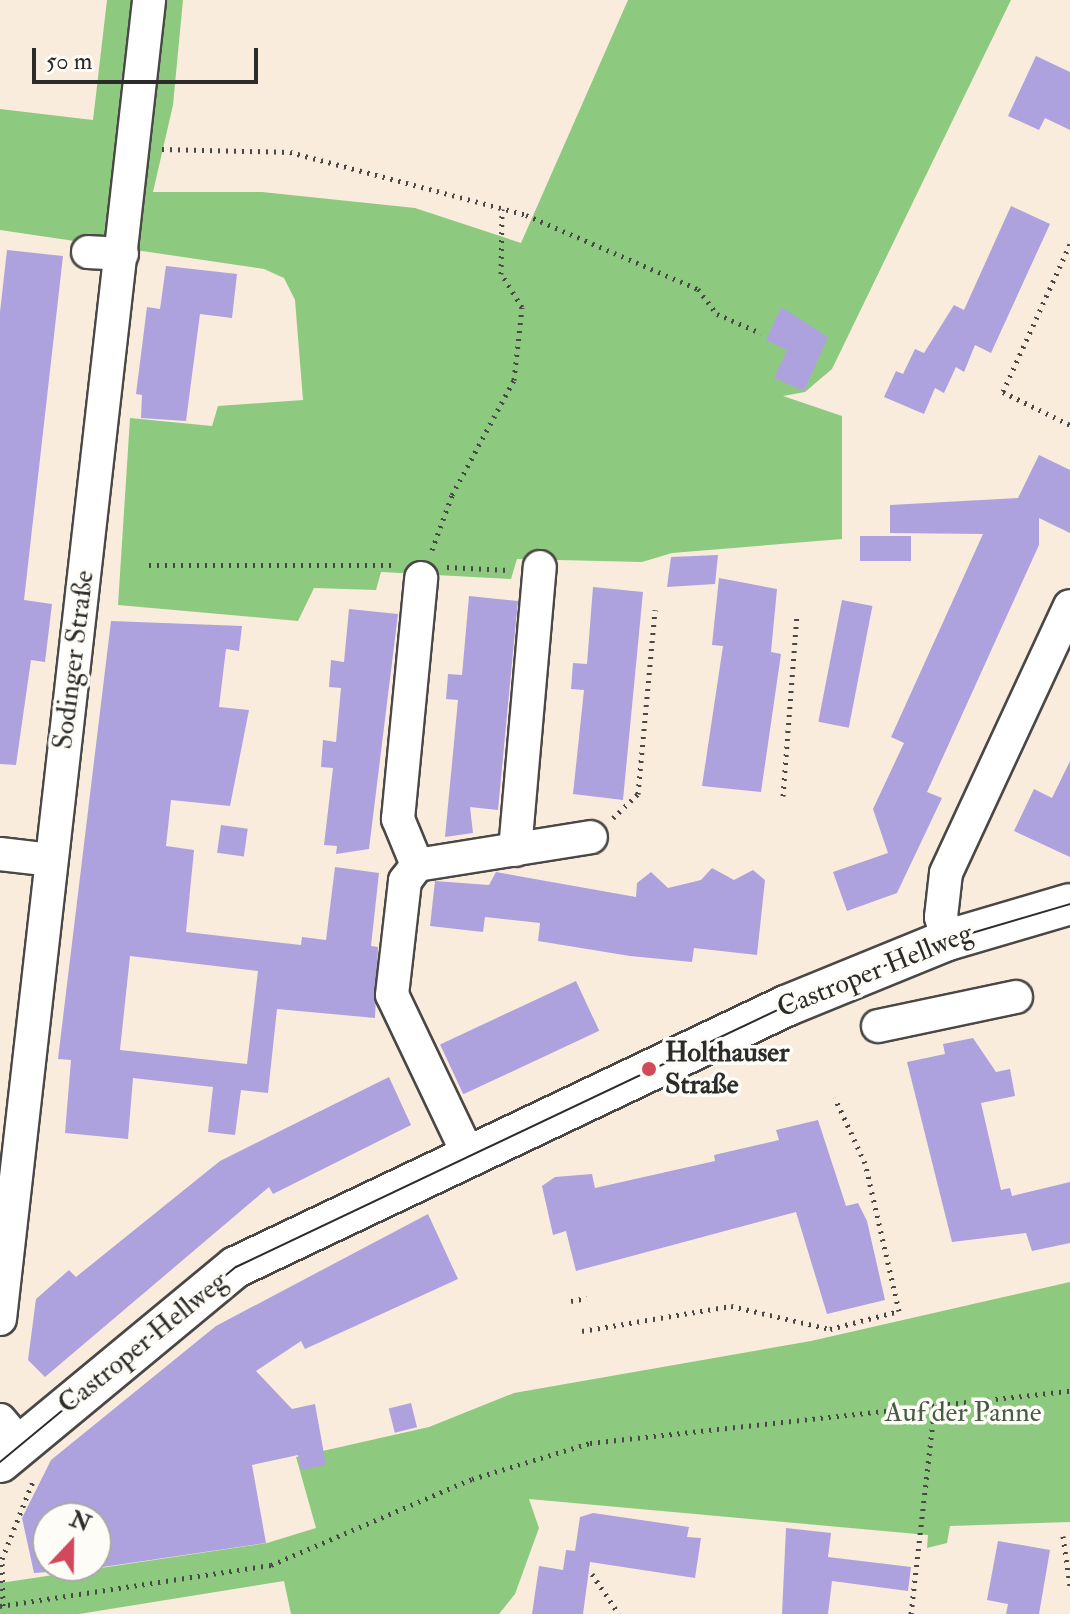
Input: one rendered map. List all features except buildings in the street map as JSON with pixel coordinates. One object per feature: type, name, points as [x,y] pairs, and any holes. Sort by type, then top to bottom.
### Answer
[{"type":"main road","name":"Castroper Hellweg","points":[[15,1449],[236,1267],[468,1154],[786,1006],[948,940],[1070,904]]},
{"type":"street","name":"Sodinger Straße","points":[[0,1319],[10,1110],[51,860],[149,0]]},
{"type":"street","points":[[88,252],[122,254]]},
{"type":"street","points":[[515,850],[540,567]]},
{"type":"street","points":[[417,865],[398,819],[424,572]]},
{"type":"street","points":[[948,940],[941,917],[946,873],[1070,606]]},
{"type":"street","points":[[468,1154],[392,995],[405,881],[417,865],[591,837]]},
{"type":"street","points":[[0,854],[51,860]]},
{"type":"street","points":[[878,1026],[1016,997]]},
{"type":"path","points":[[134,146],[290,152],[502,209],[698,289],[717,314],[761,333]]},
{"type":"path","points":[[424,572],[452,495],[514,380],[522,307],[501,274],[502,209]]},
{"type":"path","points":[[1070,244],[1003,392],[1070,425]]},
{"type":"path","points":[[149,565],[424,572],[540,567]]},
{"type":"path","points":[[591,837],[638,794],[655,610]]},
{"type":"path","points":[[783,796],[797,615]]},
{"type":"path","points":[[582,1331],[731,1306],[830,1329],[899,1311],[865,1163],[835,1098]]},
{"type":"path","points":[[571,1301],[587,1298]]},
{"type":"path","points":[[15,1449],[2,1559],[2,1606],[271,1565],[472,1479],[590,1443],[935,1402],[1070,1391]]},
{"type":"path","points":[[911,1614],[935,1402]]},
{"type":"path","points":[[1063,1536],[1070,1586]]},
{"type":"path","points":[[592,1574],[619,1614]]},
{"type":"green space","points":[[107,0],[183,0],[173,105],[153,192],[262,192],[415,208],[521,243],[628,0],[1011,0],[832,369],[805,392],[783,396],[842,416],[842,539],[672,553],[642,562],[517,559],[511,579],[381,572],[376,590],[314,588],[298,621],[118,605],[130,418],[212,426],[218,406],[303,400],[295,300],[284,278],[264,269],[0,230],[0,109],[93,120]]},
{"type":"green space","name":"Auf der Panne","points":[[1070,1282],[1070,1522],[950,1526],[947,1543],[927,1548],[928,1535],[529,1499],[539,1528],[515,1594],[499,1614],[291,1614],[284,1581],[79,1614],[0,1614],[0,1583],[32,1578],[32,1582],[112,1582],[112,1566],[267,1543],[316,1528],[296,1457],[429,1427],[514,1393],[811,1341]]},
{"type":"tram line","points":[[0,1462],[236,1267],[786,1006],[948,940],[1070,904]]},
{"type":"place","name":"Holthauser Straße","points":[[649,1069]]}]
